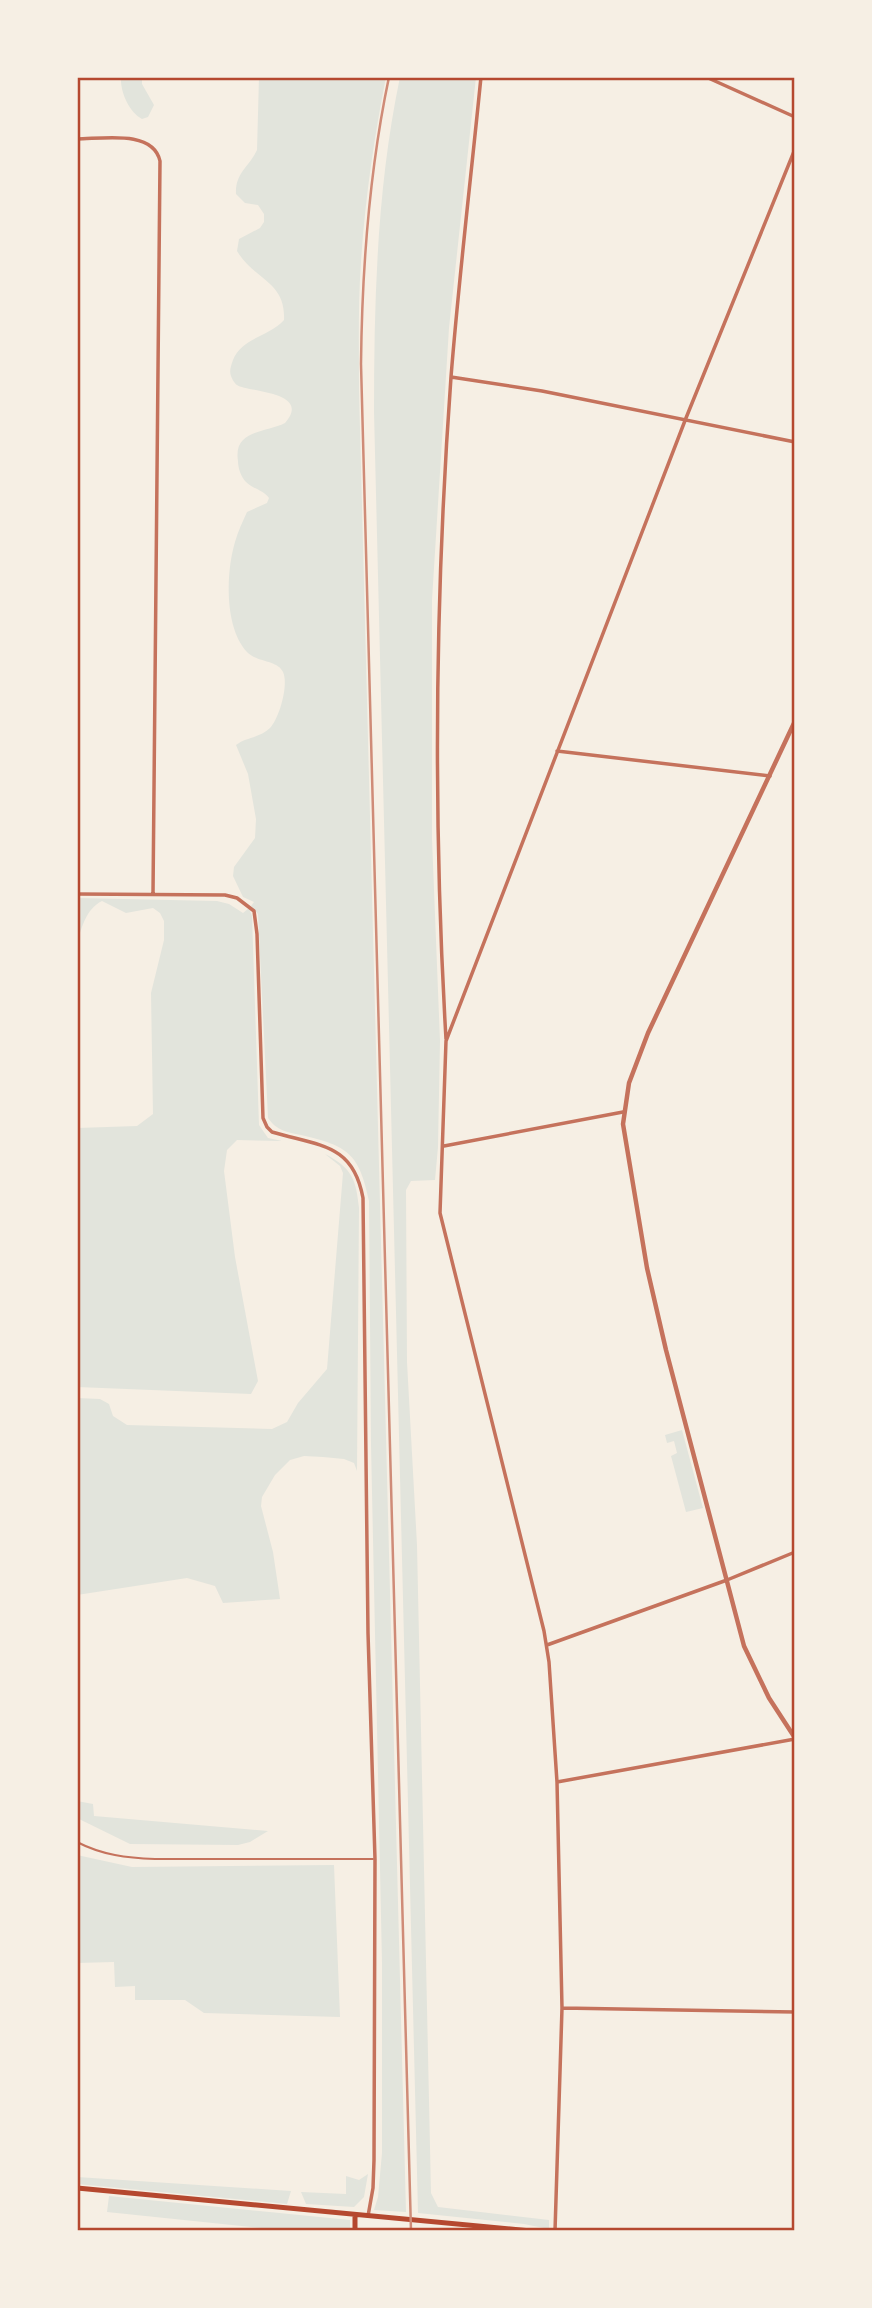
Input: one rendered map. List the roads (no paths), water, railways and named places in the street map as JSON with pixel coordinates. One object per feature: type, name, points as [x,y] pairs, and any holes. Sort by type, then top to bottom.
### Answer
[{"type":"main road","points":[[77,2188],[531,2231]]},
{"type":"main road","points":[[355,2215],[355,2231]]},
{"type":"street","points":[[481,77],[451,377],[439,642],[439,923],[446,1041],[439,1198],[444,1233],[547,1645],[557,1782],[562,2008],[555,2231]]},
{"type":"street","points":[[706,77],[795,117]]},
{"type":"street","points":[[77,139],[136,139],[153,147],[159,155],[161,167],[153,895]]},
{"type":"street","points":[[446,1041],[686,418],[795,149]]},
{"type":"street","points":[[451,377],[686,418],[795,442]]},
{"type":"street","points":[[557,1782],[795,1738],[769,1698],[750,1660],[727,1580],[647,1268],[635,1204],[623,1112],[629,1083],[653,1022],[795,721]]},
{"type":"street","points":[[557,751],[770,776]]},
{"type":"street","points":[[77,894],[225,895],[237,898],[254,911],[263,1118],[272,1132],[343,1156],[360,1178],[363,1198],[368,1633],[374,1859],[374,2160],[368,2216]]},
{"type":"street","points":[[443,1146],[623,1112]]},
{"type":"street","points":[[547,1645],[727,1580],[795,1552]]},
{"type":"street","points":[[562,2008],[795,2012]]},
{"type":"lane","points":[[77,1842],[103,1853],[155,1859],[374,1859]]},
{"type":"railway","points":[[389,77],[376,148],[368,220],[361,364],[411,2231]]}]
